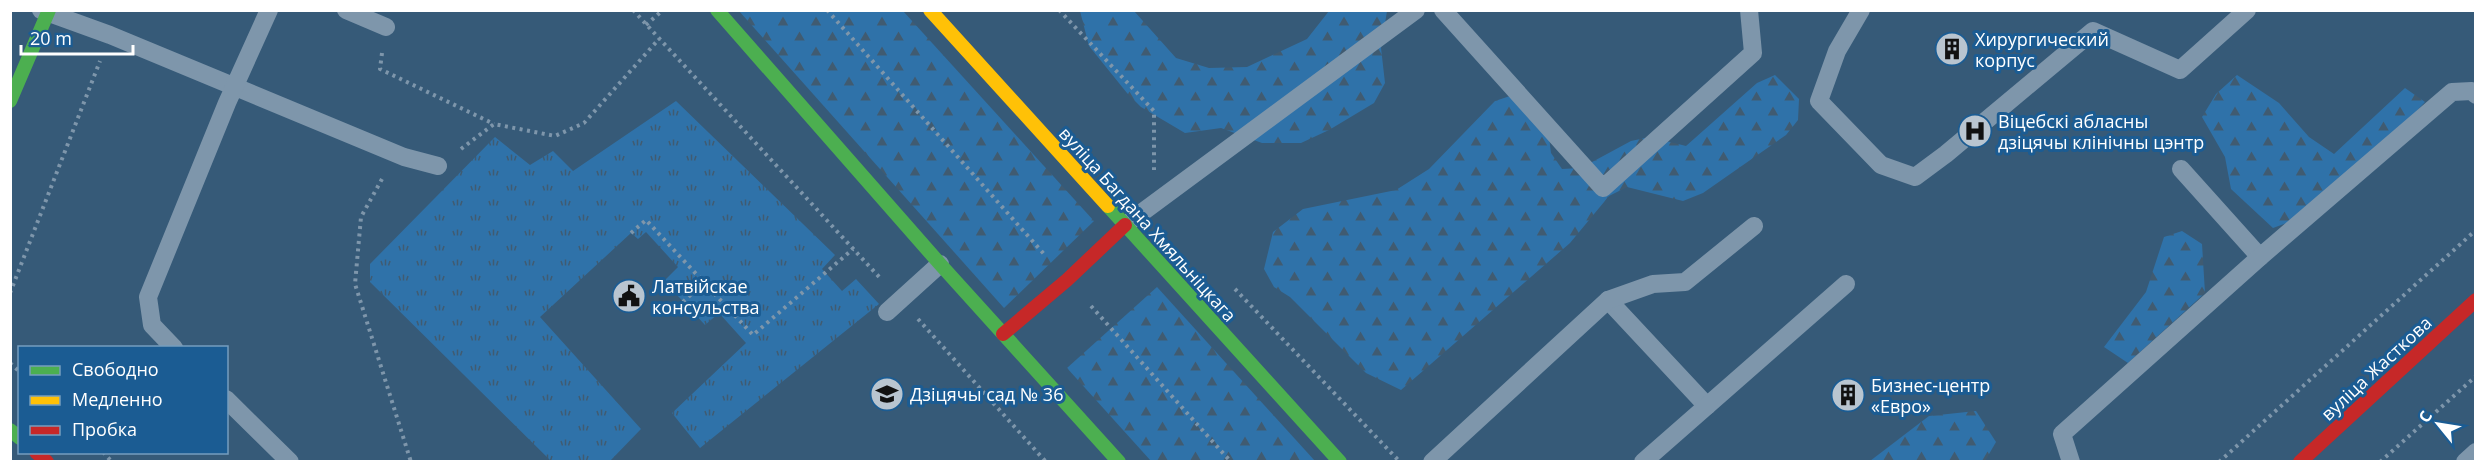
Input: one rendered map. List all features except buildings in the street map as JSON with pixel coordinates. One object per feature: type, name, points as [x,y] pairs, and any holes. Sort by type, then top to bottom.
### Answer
[{"type":"street","points":[[717,10],[940,264],[1119,462]]},
{"type":"street","name":"вуліца Багдана Хмяльніцкага","points":[[930,10],[1340,462]]},
{"type":"street","points":[[10,101],[46,12]]},
{"type":"street","points":[[1003,334],[1067,280],[1125,225]]},
{"type":"street","name":"вуліца Жасткова","points":[[2309,459],[2475,300]]},
{"type":"lane","points":[[172,346],[152,325],[148,297],[227,103],[236,88],[269,10]]},
{"type":"lane","points":[[346,10],[386,27]]},
{"type":"lane","points":[[1125,225],[1153,202],[1416,10]]},
{"type":"lane","points":[[1443,10],[1604,188],[1753,53],[1749,10]]},
{"type":"lane","points":[[1861,10],[1837,51],[1819,101],[1881,165],[1915,177],[1946,154],[2093,31],[2180,70],[2247,10]]},
{"type":"lane","points":[[46,12],[110,35],[404,157],[438,166]]},
{"type":"lane","points":[[2071,461],[2062,434],[2260,257],[2452,92],[2472,91],[2475,95]]},
{"type":"lane","points":[[2181,169],[2260,257]]},
{"type":"lane","points":[[1432,462],[1608,300],[1653,284],[1685,282],[1754,226]]},
{"type":"lane","points":[[887,312],[902,301],[940,264]]},
{"type":"lane","points":[[1643,462],[1846,284]]},
{"type":"lane","points":[[1608,300],[1707,406]]},
{"type":"lane","points":[[228,401],[290,462]]},
{"type":"lane","points":[[2465,462],[2475,452]]},
{"type":"path","points":[[633,10],[902,301],[1046,462]]},
{"type":"path","points":[[646,25],[663,10]]},
{"type":"path","points":[[826,10],[1232,462]]},
{"type":"path","points":[[1059,10],[1154,111],[1153,202]]},
{"type":"path","points":[[386,27],[380,69],[494,124],[555,136],[584,123],[660,39]]},
{"type":"path","points":[[10,293],[110,35]]},
{"type":"path","points":[[438,166],[494,124]]},
{"type":"path","points":[[383,176],[362,217],[355,284],[411,462]]},
{"type":"path","points":[[631,233],[646,220],[753,335],[853,249]]},
{"type":"path","points":[[2219,462],[2475,230]]},
{"type":"path","points":[[1227,280],[1400,462]]},
{"type":"path","points":[[683,302],[704,282]]},
{"type":"path","points":[[2380,462],[2475,376]]},
{"type":"green space","points":[[739,11],[903,11],[1094,221],[1004,308]]},
{"type":"green space","points":[[1080,11],[1134,11],[1176,58],[1209,68],[1247,67],[1307,39],[1329,11],[1387,11],[1381,48],[1385,83],[1374,103],[1329,130],[1301,143],[1262,143],[1221,128],[1185,133],[1141,107],[1127,93],[1089,46]]},
{"type":"green space","points":[[1775,75],[1799,99],[1798,120],[1786,135],[1703,193],[1683,201],[1627,187],[1609,196],[1570,243],[1401,390],[1366,373],[1290,297],[1274,287],[1264,269],[1273,232],[1303,209],[1396,190],[1429,169],[1495,101],[1513,95],[1546,114],[1551,153],[1562,169],[1581,168],[1631,141],[1650,137],[1686,146],[1757,83]]},
{"type":"green space","points":[[2237,75],[2279,103],[2309,137],[2334,154],[2405,88],[2425,102],[2324,209],[2273,228],[2231,189],[2225,157],[2202,117],[2216,94]]},
{"type":"green space","points":[[676,101],[835,255],[822,269],[842,291],[856,279],[879,304],[700,448],[672,413],[746,343],[719,313],[705,325],[664,281],[678,267],[646,232],[638,239],[631,233],[540,317],[641,429],[610,461],[551,461],[370,282],[370,264],[495,137],[530,165],[553,151],[573,171]]},
{"type":"green space","points":[[2182,231],[2202,244],[2205,293],[2128,363],[2104,347],[2146,292],[2164,237]]},
{"type":"green space","points":[[1157,287],[1315,461],[1151,461],[1067,368]]},
{"type":"green space","points":[[1976,411],[1996,442],[1985,461],[1870,461],[1929,416]]},
{"type":"traffic: fast","points":[[10,101],[49,10]]},
{"type":"traffic: fast","points":[[717,10],[940,264],[1119,462]]},
{"type":"traffic: fast","points":[[1108,206],[1340,462]]},
{"type":"traffic: fast","points":[[10,430],[18,436]]},
{"type":"traffic: slow","points":[[930,10],[1108,206]]},
{"type":"traffic: jam","points":[[1003,334],[1067,280],[1125,225]]},
{"type":"traffic: jam","points":[[2300,462],[2476,300]]},
{"type":"traffic: jam","points":[[38,454],[47,462]]},
{"type":"place","name":"Хирургический корпус","points":[[1952,49]]},
{"type":"place","name":"Віцебскі абласны дзіцячы клінічны цэнтр","points":[[1975,131]]},
{"type":"place","name":"Латвійскае консульства","points":[[629,296]]},
{"type":"place","name":"Дзіцячы сад № 36","points":[[887,394]]},
{"type":"place","name":"Бизнес-центр «Евро»","points":[[1848,395]]}]
